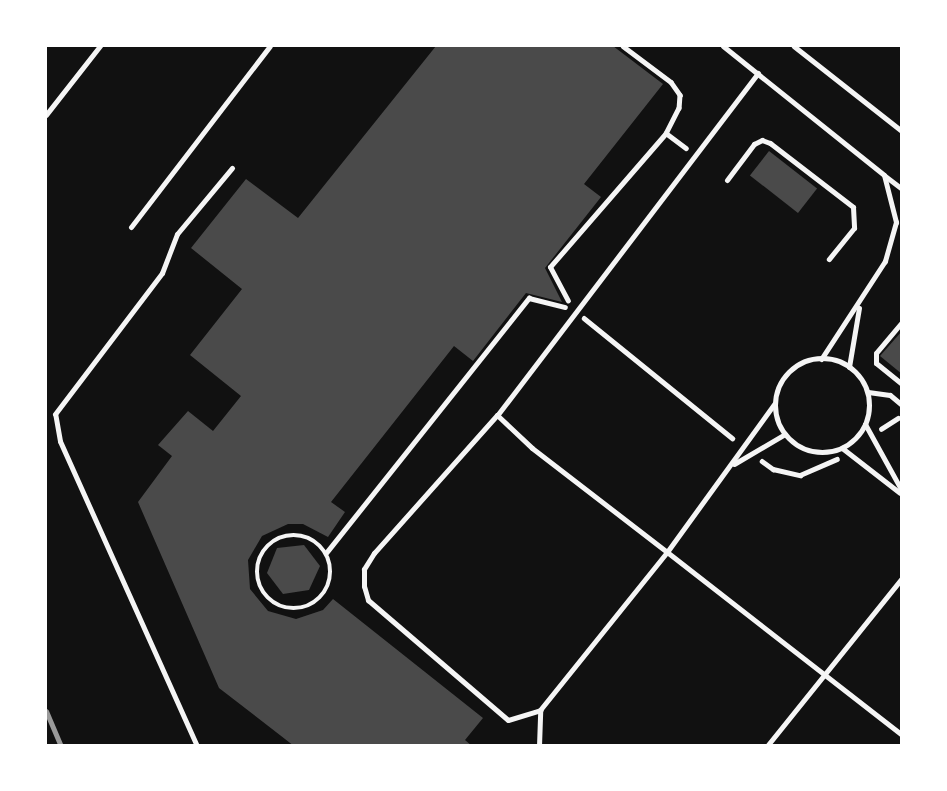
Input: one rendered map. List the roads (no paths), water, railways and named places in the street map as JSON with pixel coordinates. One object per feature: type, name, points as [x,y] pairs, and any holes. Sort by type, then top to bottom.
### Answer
[{"type":"lane","points":[[131,227],[270,46]]},
{"type":"lane","points":[[723,46],[901,189]]},
{"type":"lane","points":[[758,73],[498,415],[374,553],[364,569],[364,586],[368,600],[508,720],[540,710],[732,466],[775,403],[784,377],[796,366],[821,359],[849,367],[867,393],[865,424],[901,492]]},
{"type":"lane","points":[[727,180],[754,144],[762,140],[771,143],[853,207],[854,228],[829,259]]},
{"type":"lane","points":[[197,746],[60,441],[55,414],[162,273],[177,234],[232,168]]},
{"type":"lane","points":[[821,359],[859,307],[885,261],[896,222],[884,175]]},
{"type":"lane","points":[[849,367],[859,307]]},
{"type":"lane","points":[[901,322],[876,353],[876,363],[901,384]]},
{"type":"lane","points":[[867,393],[890,395],[901,405]]},
{"type":"lane","points":[[775,403],[785,434],[809,450],[844,450],[901,492]]},
{"type":"lane","points":[[498,415],[533,448],[901,736]]},
{"type":"lane","points":[[844,450],[865,424]]},
{"type":"lane","points":[[732,466],[785,434]]},
{"type":"lane","points":[[767,746],[901,578]]},
{"type":"lane","points":[[539,746],[540,710]]},
{"type":"railway","points":[[46,711],[61,746]]}]
